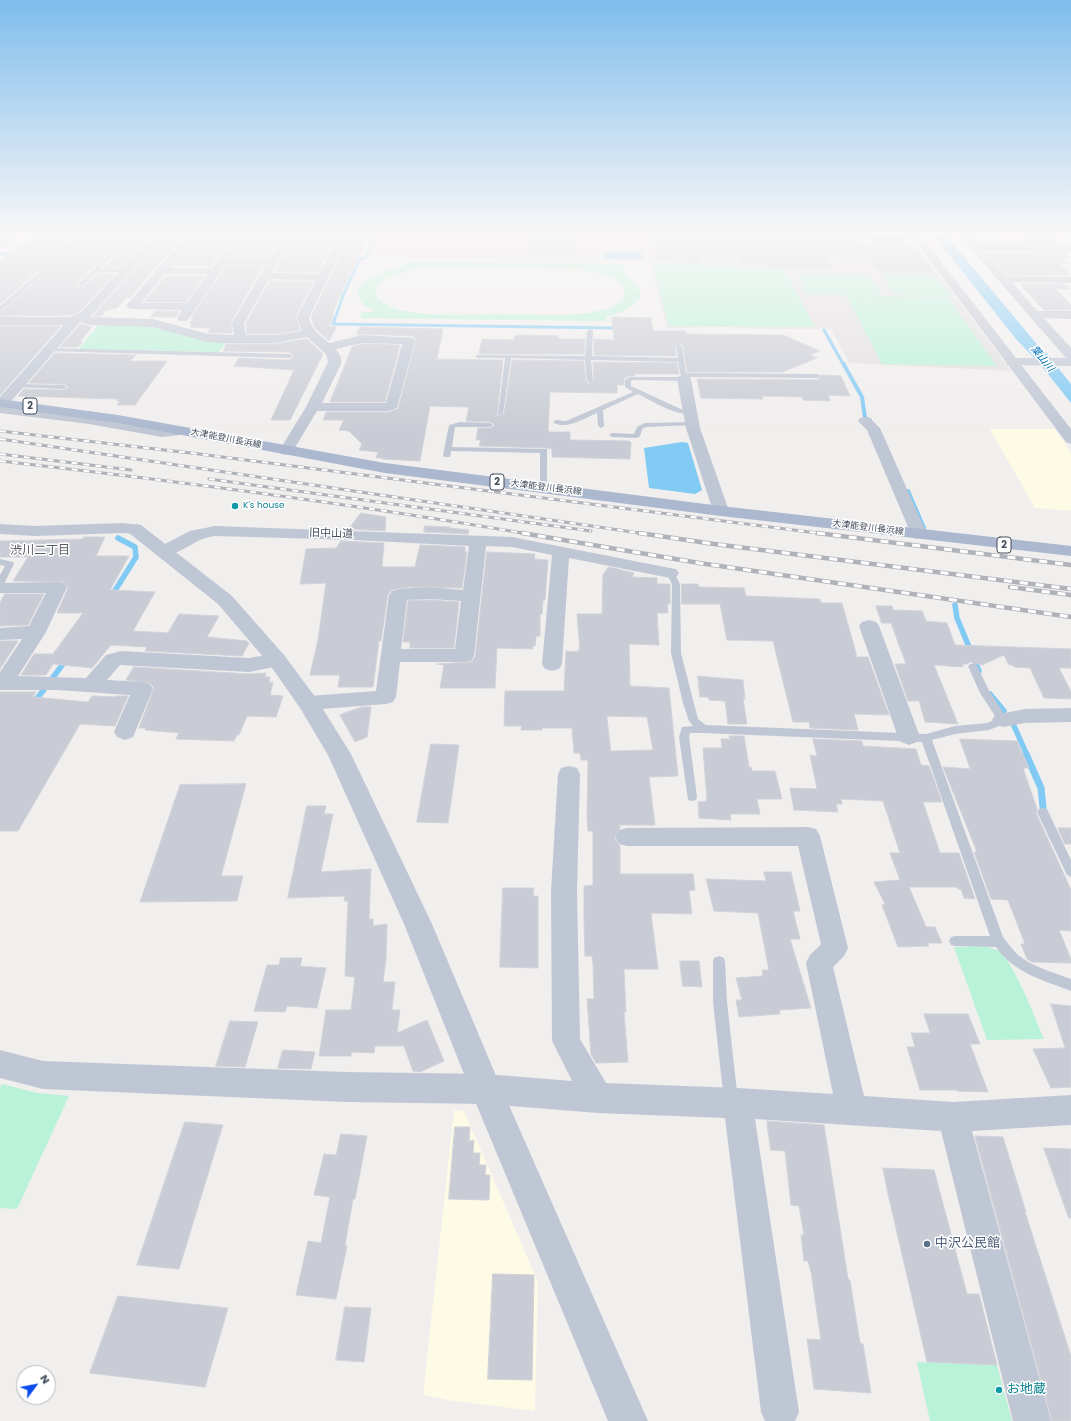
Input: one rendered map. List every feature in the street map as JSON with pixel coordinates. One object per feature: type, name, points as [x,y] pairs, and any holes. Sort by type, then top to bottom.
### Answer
[{"type":"main road","name":"大津能登川長浜線","points":[[1,404],[60,410],[385,468],[722,511],[1071,551]]},
{"type":"street","points":[[1,404],[77,319],[86,314],[99,299]]},
{"type":"street","points":[[137,299],[132,306],[191,307]]},
{"type":"street","points":[[172,328],[179,324],[196,299]]},
{"type":"street","points":[[241,339],[238,323],[252,299]]},
{"type":"street","points":[[286,451],[314,407],[332,370],[335,359],[334,355],[327,347],[309,333],[304,325],[303,317],[312,299]]},
{"type":"street","points":[[964,299],[1071,439]]},
{"type":"street","points":[[1021,299],[1071,356]]},
{"type":"street","points":[[1033,314],[1071,314]]},
{"type":"street","points":[[0,318],[77,319],[89,321],[153,323],[207,338],[276,339],[309,333]]},
{"type":"street","points":[[1053,337],[1071,337]]},
{"type":"street","points":[[314,407],[389,407],[392,405],[409,341],[362,339],[327,347]]},
{"type":"street","points":[[1012,362],[1071,362]]},
{"type":"street","points":[[684,376],[691,418],[722,511]]},
{"type":"street","points":[[1,404],[33,400],[121,412]]},
{"type":"street","points":[[1,404],[162,433],[183,431]]},
{"type":"street","points":[[865,421],[874,428],[919,534]]},
{"type":"street","points":[[0,529],[35,531],[123,528],[135,529],[225,600],[277,660],[308,703],[339,754],[375,828],[418,924],[486,1089],[628,1421]]},
{"type":"street","name":"旧中山道","points":[[164,551],[196,535],[216,531],[336,534],[512,542],[670,573]]},
{"type":"street","points":[[391,654],[464,656],[478,541]]},
{"type":"street","points":[[552,664],[561,551]]},
{"type":"street","points":[[0,588],[58,587],[36,632],[1,683]]},
{"type":"street","points":[[308,703],[386,697],[398,595],[430,593],[471,596]]},
{"type":"street","points":[[869,626],[917,737]]},
{"type":"street","points":[[0,634],[36,632]]},
{"type":"street","points":[[90,686],[113,660],[121,657],[249,665],[277,660]]},
{"type":"street","points":[[1,683],[57,683],[144,689],[125,732]]},
{"type":"street","points":[[1003,720],[1025,716],[1071,715]]},
{"type":"street","points":[[569,774],[564,890],[566,1041],[598,1098]]},
{"type":"street","points":[[627,837],[808,836],[835,948],[819,964],[852,1110]]},
{"type":"street","points":[[0,1064],[43,1075],[347,1087],[486,1089],[598,1098],[734,1103],[953,1117],[1071,1110]]},
{"type":"street","points":[[734,1103],[780,1412]]},
{"type":"street","points":[[953,1117],[1032,1421]]},
{"type":"lane","points":[[0,318],[18,299]]},
{"type":"lane","points":[[590,331],[590,359],[588,372],[590,381]]},
{"type":"lane","points":[[679,346],[684,376]]},
{"type":"lane","points":[[48,350],[290,356]]},
{"type":"lane","points":[[478,356],[508,358],[681,360]]},
{"type":"lane","points":[[500,414],[508,358]]},
{"type":"lane","points":[[691,418],[682,412],[628,386],[629,379],[684,376],[818,376]]},
{"type":"lane","points":[[18,386],[64,387]]},
{"type":"lane","points":[[556,422],[566,423],[638,392]]},
{"type":"lane","points":[[600,409],[601,426]]},
{"type":"lane","points":[[612,435],[637,436],[639,428],[645,424],[691,418]]},
{"type":"lane","points":[[490,425],[452,425],[447,452],[544,451],[544,488]]},
{"type":"lane","points":[[0,562],[10,564],[0,584]]},
{"type":"lane","points":[[670,573],[676,584],[676,653],[694,721],[703,729]]},
{"type":"lane","points":[[692,797],[684,736],[686,730],[703,729],[917,737],[989,726],[1003,720],[985,693],[972,666]]},
{"type":"lane","points":[[917,737],[939,777],[1000,942],[1008,955],[1022,966],[1071,985]]},
{"type":"lane","points":[[1043,812],[1071,872]]},
{"type":"lane","points":[[955,941],[1000,942]]},
{"type":"lane","points":[[719,962],[720,1002],[734,1103]]},
{"type":"shaded area","points":[[659,299],[957,299],[1011,371],[849,363],[831,329],[723,327],[667,328]]},
{"type":"shaded area","points":[[990,429],[1055,429],[1071,453],[1071,511],[1035,508]]},
{"type":"shaded area","points":[[454,1110],[464,1111],[538,1282],[535,1411],[447,1400],[423,1395]]},
{"type":"green space","points":[[360,299],[380,299],[391,307],[403,310],[416,313],[445,315],[571,315],[608,309],[617,304],[621,299],[639,299],[631,307],[606,317],[606,321],[360,318],[362,312],[377,312],[364,304]]},
{"type":"green space","points":[[662,299],[800,299],[815,327],[669,326]]},
{"type":"green space","points":[[848,299],[949,299],[997,366],[882,364]]},
{"type":"green space","points":[[100,323],[141,324],[227,341],[219,352],[79,349]]},
{"type":"green space","points":[[954,947],[987,947],[997,950],[1003,955],[1017,977],[1044,1039],[987,1040]]},
{"type":"green space","points":[[2,1084],[37,1093],[69,1096],[17,1209],[0,1208],[0,1088]]},
{"type":"green space","points":[[917,1362],[997,1365],[1012,1421],[930,1421]]},
{"type":"water","name":"葉山川","points":[[985,299],[999,299],[1036,343],[1053,360],[1071,384],[1071,403],[1040,364],[1016,339]]},
{"type":"water","points":[[682,442],[688,443],[702,490],[695,494],[649,488],[644,448]]},
{"type":"building","points":[[0,299],[5,299],[0,304]]},
{"type":"building","points":[[15,299],[91,299],[81,310],[73,315],[0,316],[0,312]]},
{"type":"building","points":[[108,299],[125,299],[117,308],[106,310],[101,316],[93,316]]},
{"type":"building","points":[[146,299],[188,299],[186,302],[144,302]]},
{"type":"building","points":[[203,299],[244,299],[231,322],[232,333],[208,333],[210,328],[190,327],[192,323],[189,324],[193,317],[191,317]]},
{"type":"building","points":[[260,299],[305,299],[296,316],[300,330],[276,334],[247,334],[246,323]]},
{"type":"building","points":[[319,299],[339,299],[329,326],[337,326],[329,341],[315,328],[311,317]]},
{"type":"building","points":[[1034,299],[1066,299],[1071,305],[1071,310],[1044,310]]},
{"type":"building","points":[[155,311],[179,311],[176,317],[151,317]]},
{"type":"building","points":[[612,317],[651,318],[653,331],[686,331],[686,334],[783,335],[820,351],[810,355],[817,358],[783,372],[687,372],[683,346],[680,343],[675,346],[676,356],[594,355],[594,339],[614,340]]},
{"type":"building","points":[[81,324],[92,327],[80,342],[83,342],[78,347],[60,347]]},
{"type":"building","points":[[0,326],[61,326],[0,395]]},
{"type":"building","points":[[360,327],[443,329],[437,359],[503,360],[498,416],[504,414],[512,360],[584,361],[586,381],[589,384],[594,381],[593,362],[677,363],[679,374],[634,374],[635,376],[629,376],[624,379],[624,385],[617,385],[617,393],[550,392],[548,432],[570,432],[570,440],[629,441],[631,443],[630,459],[552,457],[552,449],[547,448],[479,446],[481,440],[476,440],[478,428],[490,428],[494,426],[494,424],[490,422],[466,421],[469,407],[430,406],[420,461],[382,459],[383,458],[376,458],[378,452],[359,450],[362,444],[349,431],[339,430],[344,420],[323,420],[326,412],[389,412],[398,409],[416,340],[413,336],[357,335]]},
{"type":"building","points":[[515,336],[558,336],[560,339],[585,339],[584,354],[479,354],[482,339],[514,340]]},
{"type":"building","points":[[307,339],[323,354],[290,420],[271,420],[294,370],[234,366],[239,358],[290,360],[294,356],[290,352],[223,351],[226,347],[224,347],[226,344],[276,344]]},
{"type":"building","points":[[362,344],[400,345],[385,402],[330,402],[352,347]]},
{"type":"building","points":[[55,353],[136,355],[130,361],[167,361],[135,405],[117,405],[120,401],[117,401],[119,399],[18,396],[24,389],[64,390],[68,388],[68,386],[64,384],[29,383]]},
{"type":"building","points":[[822,375],[841,376],[850,396],[828,395],[830,401],[803,400],[802,397],[762,396],[763,399],[701,398],[697,379],[818,380]]},
{"type":"building","points":[[361,513],[386,517],[385,531],[349,529]]},
{"type":"building","points":[[425,526],[450,527],[469,530],[468,534],[424,532]]},
{"type":"building","points":[[84,537],[105,537],[96,556],[129,556],[110,590],[155,592],[133,631],[168,633],[179,614],[219,616],[207,637],[247,641],[249,643],[242,656],[145,651],[147,647],[111,645],[92,668],[53,664],[46,675],[21,675],[34,654],[53,654],[83,613],[57,613],[68,588],[64,582],[13,581],[28,557],[0,557],[0,541],[83,539]]},
{"type":"building","points":[[341,541],[384,543],[382,567],[415,567],[420,545],[465,547],[465,552],[467,552],[462,588],[409,587],[392,590],[388,594],[381,641],[379,641],[373,687],[338,687],[340,675],[310,675],[318,640],[326,583],[300,584],[306,549],[336,548]]},
{"type":"building","points":[[487,552],[535,554],[534,559],[548,560],[545,600],[543,600],[542,614],[540,614],[540,636],[536,636],[535,646],[532,646],[533,649],[497,648],[495,688],[440,688],[444,665],[437,664],[471,662],[475,657]]},
{"type":"building","points":[[609,567],[634,573],[632,577],[657,578],[657,584],[670,584],[670,604],[667,604],[668,613],[657,613],[659,645],[629,644],[630,686],[669,688],[678,776],[649,777],[655,825],[619,825],[620,828],[614,838],[620,846],[620,874],[693,874],[695,890],[689,891],[692,914],[651,913],[658,969],[624,969],[626,1012],[624,1012],[628,1062],[596,1063],[591,1054],[587,999],[594,999],[593,964],[592,956],[585,956],[584,921],[584,886],[593,885],[593,831],[588,831],[587,817],[588,760],[581,760],[580,753],[574,753],[572,728],[521,730],[522,726],[504,726],[505,691],[564,691],[566,651],[578,652],[578,650],[580,650],[577,614],[602,614],[603,575]],"holes":[[[607,716],[647,717],[653,750],[611,751]]]},
{"type":"building","points":[[682,584],[698,584],[699,587],[744,588],[746,596],[820,599],[821,603],[842,603],[857,657],[868,657],[889,715],[854,714],[858,730],[810,728],[809,722],[793,722],[773,641],[727,640],[720,604],[682,604]]},
{"type":"building","points":[[5,594],[44,594],[28,625],[0,626],[0,603]]},
{"type":"building","points":[[430,600],[459,602],[454,648],[410,648],[410,642],[403,642],[408,601]]},
{"type":"building","points":[[876,606],[892,606],[893,610],[922,611],[926,621],[947,623],[955,645],[1071,649],[1071,668],[1059,668],[1071,692],[1071,699],[1044,698],[1030,668],[1014,667],[1013,665],[1009,665],[1004,655],[982,665],[970,662],[967,664],[962,664],[963,667],[934,665],[958,724],[925,722],[919,701],[908,701],[895,664],[906,664],[891,623],[882,623]]},
{"type":"building","points":[[0,641],[18,641],[0,669]]},
{"type":"building","points":[[134,667],[249,674],[266,673],[265,677],[270,677],[269,683],[273,682],[270,695],[283,696],[276,717],[247,716],[239,735],[237,735],[234,741],[176,739],[179,733],[145,730],[146,728],[139,728],[154,688],[150,683],[126,680]]},
{"type":"building","points":[[698,676],[743,680],[745,699],[743,699],[747,724],[728,724],[725,701],[709,700],[708,697],[700,697]]},
{"type":"building","points":[[0,692],[36,692],[33,697],[88,702],[92,696],[128,696],[115,726],[80,724],[18,831],[0,831]]},
{"type":"building","points":[[362,707],[371,707],[367,737],[355,742],[340,715]]},
{"type":"building","points":[[729,736],[744,736],[749,767],[751,767],[752,771],[775,771],[782,799],[757,799],[760,814],[730,814],[731,820],[699,818],[698,802],[707,801],[703,748],[722,748],[721,739],[730,739]]},
{"type":"building","points":[[813,739],[862,741],[863,746],[916,749],[921,765],[929,766],[942,802],[923,802],[940,853],[959,853],[975,899],[964,898],[961,889],[958,889],[957,887],[909,887],[926,927],[935,927],[942,943],[927,943],[929,946],[898,947],[882,905],[885,904],[874,882],[900,880],[890,853],[900,853],[883,801],[841,799],[842,804],[836,804],[838,812],[794,810],[790,788],[817,789],[810,755],[817,756]]},
{"type":"building","points":[[960,739],[1017,741],[1029,768],[1023,768],[1037,809],[1036,813],[1071,890],[1071,931],[1059,930],[1071,959],[1071,963],[1032,962],[1027,959],[1021,944],[1025,944],[1008,900],[991,899],[974,852],[977,852],[943,767],[970,769]]},
{"type":"building","points":[[431,744],[459,745],[448,823],[417,822]]},
{"type":"building","points":[[246,784],[221,876],[243,876],[237,901],[140,902],[180,785]]},
{"type":"building","points":[[307,806],[326,806],[324,814],[333,814],[321,872],[371,869],[369,919],[373,919],[373,926],[387,924],[386,959],[383,982],[395,982],[392,1010],[400,1010],[397,1033],[427,1020],[444,1061],[420,1072],[413,1071],[404,1046],[375,1046],[374,1053],[351,1052],[351,1056],[319,1056],[326,1010],[351,1010],[355,977],[345,976],[348,901],[344,901],[345,896],[288,898]]},
{"type":"building","points":[[1058,828],[1071,828],[1071,844],[1065,844]]},
{"type":"building","points":[[764,872],[791,872],[800,911],[793,911],[800,939],[790,939],[811,1008],[779,1010],[780,1014],[739,1017],[736,1000],[742,1000],[736,978],[763,976],[762,970],[769,970],[758,913],[714,911],[706,879],[766,881]]},
{"type":"building","points":[[503,888],[534,888],[533,896],[538,896],[538,968],[500,967]]},
{"type":"building","points":[[281,958],[302,958],[300,966],[326,968],[317,1008],[287,1006],[285,1012],[254,1011],[267,965],[279,965]]},
{"type":"building","points":[[680,961],[699,961],[702,987],[683,986]]},
{"type":"building","points":[[1051,1004],[1071,1006],[1071,1087],[1051,1088],[1033,1049],[1065,1048]]},
{"type":"building","points":[[924,1014],[968,1014],[980,1044],[970,1044],[988,1092],[920,1090],[907,1047],[915,1047],[911,1033],[930,1033]]},
{"type":"building","points":[[230,1021],[258,1022],[245,1067],[216,1066]]},
{"type":"building","points":[[283,1050],[315,1052],[311,1069],[278,1068]]},
{"type":"building","points":[[767,1121],[824,1125],[848,1279],[850,1280],[860,1343],[863,1344],[871,1393],[814,1389],[807,1339],[821,1340],[811,1272],[808,1261],[804,1261],[801,1235],[804,1235],[799,1206],[791,1205],[785,1151],[771,1150]]},
{"type":"building","points":[[185,1122],[223,1125],[179,1269],[137,1265]]},
{"type":"building","points":[[455,1127],[470,1127],[469,1141],[474,1140],[473,1153],[480,1153],[479,1165],[486,1165],[485,1175],[490,1175],[489,1200],[449,1199]]},
{"type":"building","points":[[341,1134],[367,1136],[355,1199],[353,1199],[345,1245],[347,1246],[336,1299],[296,1295],[308,1241],[321,1243],[330,1197],[314,1195],[324,1154],[336,1155]]},
{"type":"building","points":[[975,1136],[1003,1137],[1025,1212],[1071,1356],[1071,1421],[1052,1421]]},
{"type":"building","points":[[1044,1148],[1071,1149],[1071,1218],[1069,1218]]},
{"type":"building","points":[[883,1168],[934,1170],[967,1294],[979,1294],[997,1365],[927,1362]]},
{"type":"building","points":[[493,1274],[534,1275],[532,1380],[488,1379]]},
{"type":"building","points":[[118,1296],[228,1308],[205,1387],[90,1373]]},
{"type":"building","points":[[345,1307],[371,1308],[364,1362],[336,1360]]},
{"type":"waterway","points":[[342,299],[333,324],[614,328]]},
{"type":"waterway","points":[[824,330],[843,364]]},
{"type":"waterway","points":[[843,363],[862,397],[865,418],[870,420]]},
{"type":"waterway","points":[[908,491],[924,528]]},
{"type":"waterway","points":[[111,597],[136,557],[135,547],[118,538]]},
{"type":"waterway","points":[[955,605],[957,618],[979,671]]},
{"type":"waterway","points":[[33,704],[66,660]]},
{"type":"waterway","points":[[990,694],[1004,711]]},
{"type":"waterway","points":[[1014,726],[1027,755]]},
{"type":"waterway","points":[[1026,754],[1041,788],[1043,807]]},
{"type":"railway","points":[[0,431],[199,454],[825,534]]},
{"type":"railway","points":[[0,439],[646,534]]},
{"type":"railway","points":[[0,454],[131,470]]},
{"type":"railway","points":[[0,461],[265,494],[522,533]]},
{"type":"railway","points":[[209,479],[591,531]]},
{"type":"railway","points":[[522,533],[528,534]]},
{"type":"railway","points":[[522,533],[699,563],[1071,617]]},
{"type":"railway","points":[[639,533],[714,544],[1071,589]]},
{"type":"railway","points":[[817,533],[1071,565]]},
{"type":"railway","points":[[1010,587],[1071,595]]},
{"type":"place","name":"K's house","points":[[235,506]]},
{"type":"place","name":"中沢公民館","points":[[927,1244]]},
{"type":"place","name":"お地蔵","points":[[999,1390]]},
{"type":"district","name":"渋川二丁目","points":[[40,551]]}]
